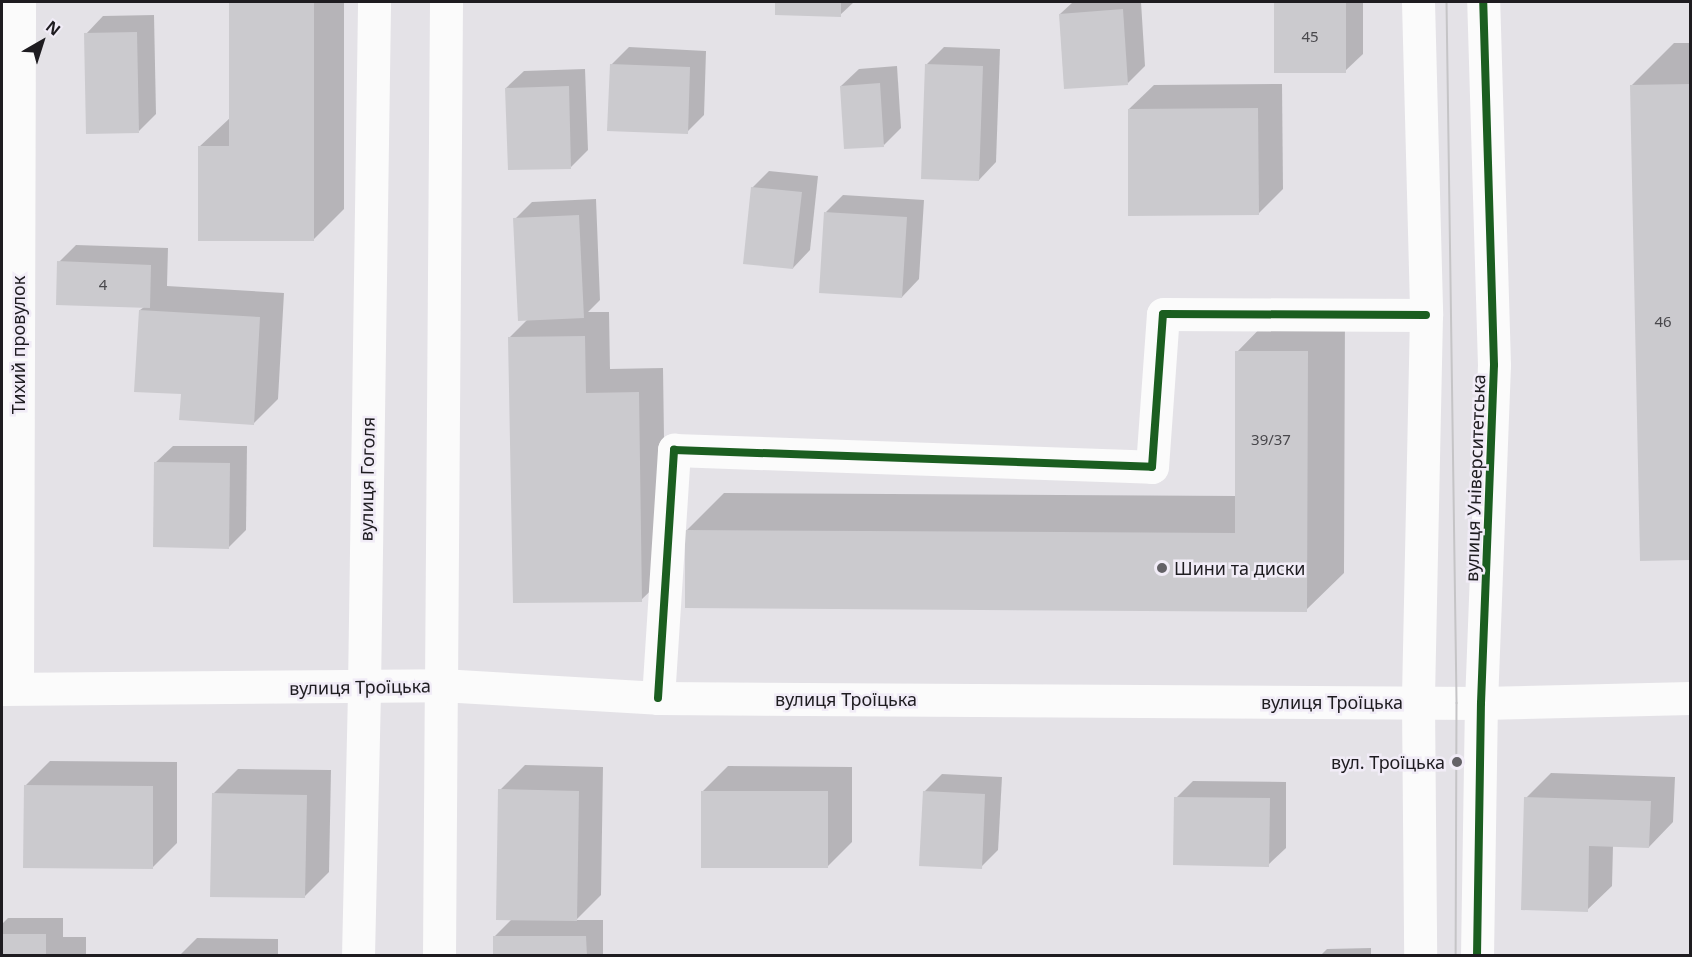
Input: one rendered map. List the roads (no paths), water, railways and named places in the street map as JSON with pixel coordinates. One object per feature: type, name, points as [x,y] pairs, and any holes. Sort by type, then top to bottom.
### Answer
[{"type":"street","name":"Тихий провулок","points":[[9,688],[19,2]]},
{"type":"street","name":"вулиця Гоголя","points":[[358,956],[374,2]]},
{"type":"street","points":[[439,956],[446,2]]},
{"type":"street","points":[[1418,2],[1426,315],[1418,703],[1420,956]]},
{"type":"street","name":"вулиця Університетська","points":[[1477,956],[1481,703],[1494,365],[1483,2]]},
{"type":"street","points":[[658,698],[674,450],[1152,467],[1163,314],[1426,315]]},
{"type":"street","name":"вулиця Троїцька","points":[[9,688],[364,688],[441,685],[658,698],[1418,703],[1690,698]]},
{"type":"tram line","points":[[1447,2],[1457,703],[1456,956]]},
{"type":"place","name":"Шини та диски","points":[[1162,568]]},
{"type":"place","name":"вул. Троїцька","points":[[1457,762]]}]
